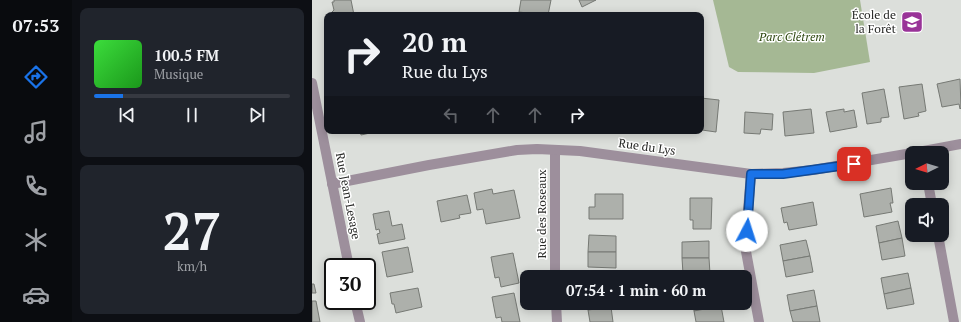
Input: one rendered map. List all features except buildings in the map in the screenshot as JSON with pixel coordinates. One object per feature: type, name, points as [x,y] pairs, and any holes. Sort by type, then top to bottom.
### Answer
[{"type":"street","name":"Rue Jean-Lesage","points":[[312,83],[347,258]]},
{"type":"street","name":"Rue du Lys","points":[[949,146],[961,144]]},
{"type":"street","name":"Rue du Lys","points":[[332,184],[517,150],[537,149],[580,151],[751,174],[783,174],[905,155]]},
{"type":"street","name":"Rue des Roseaux","points":[[554,150],[555,270]]},
{"type":"street","points":[[751,174],[745,246],[759,322]]},
{"type":"street","points":[[939,242],[954,322]]},
{"type":"street","points":[[358,310],[360,322]]},
{"type":"street","points":[[556,310],[557,322]]},
{"type":"green space","name":"Parc Clétrem","points":[[713,0],[860,0],[870,62],[814,73],[738,72],[729,67]]},
{"type":"place","name":"École de la Forêt","points":[[912,22]]},
{"type":"route","points":[[747,231],[751,174],[783,174],[854,164]]}]
